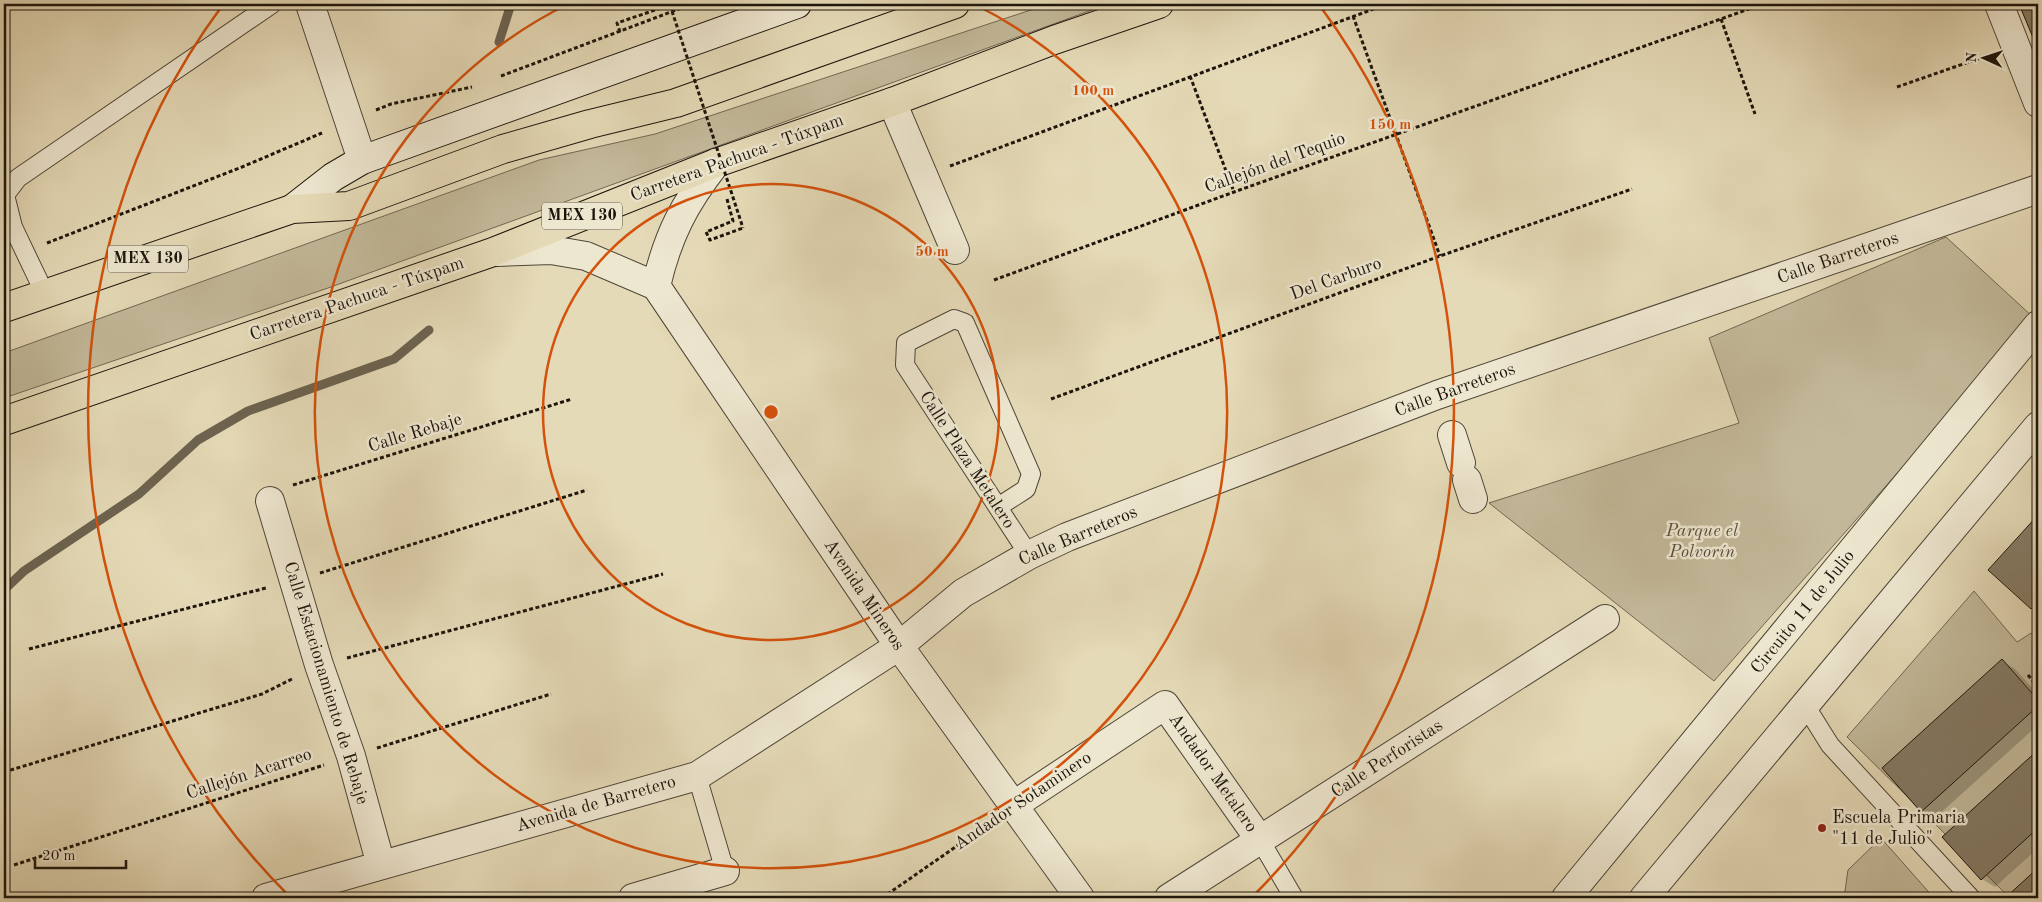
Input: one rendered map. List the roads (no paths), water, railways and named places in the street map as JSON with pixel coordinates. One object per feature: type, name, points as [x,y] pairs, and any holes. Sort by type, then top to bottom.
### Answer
[{"type":"main road","name":"MEX 130","points":[[5,307],[292,209],[350,206],[503,149],[590,124],[676,103],[955,4]]},
{"type":"main road","points":[[1054,40],[1114,4]]},
{"type":"main road","name":"Carretera Pachuca - Túxpam","points":[[4,421],[492,252],[716,163],[892,102],[1054,40],[1159,4]]},
{"type":"street","points":[[310,4],[362,160]]},
{"type":"street","name":"MEX 130","points":[[292,209],[333,176],[362,160],[797,4]]},
{"type":"street","points":[[1999,4],[2038,103]]},
{"type":"street","points":[[892,102],[955,250]]},
{"type":"street","points":[[492,252],[551,250],[586,256],[656,286],[664,252],[678,220],[695,190],[716,163]]},
{"type":"street","name":"Calle Barreteros","points":[[899,646],[963,593],[1029,555],[1068,537],[1444,415],[2038,189]]},
{"type":"street","name":"Avenida Mineros","points":[[656,286],[899,646],[1080,898]]},
{"type":"street","name":"Circuito 11 de Julio","points":[[1566,898],[2038,324]]},
{"type":"street","points":[[1444,415],[1467,481]]},
{"type":"street","points":[[1644,898],[2038,426]]},
{"type":"street","name":"Calle Estacionamiento de Rebaje","points":[[270,501],[319,665],[351,756],[381,865]]},
{"type":"street","name":"Calle Perforistas","points":[[1169,898],[1605,619]]},
{"type":"street","name":"Avenida de Barretero","points":[[266,898],[697,776],[899,646]]},
{"type":"street","name":"Andador Metalero","points":[[1165,705],[1260,840]]},
{"type":"street","name":"Andador Sotaminero","points":[[1014,805],[1165,705]]},
{"type":"street","points":[[633,898],[725,871]]},
{"type":"lane","points":[[45,294],[14,228],[5,195],[18,178],[272,4]]},
{"type":"lane","name":"Calle Plaza Metalero","points":[[998,507],[1026,489],[1031,474],[964,323],[954,319],[906,342],[905,365],[1029,555]]},
{"type":"lane","points":[[1805,705],[1830,745],[1972,898]]},
{"type":"lane","points":[[697,776],[725,871]]},
{"type":"lane","points":[[1260,840],[1294,898]]},
{"type":"waterway","points":[[499,42],[511,4]]},
{"type":"waterway","points":[[4,590],[24,571],[139,494],[198,440],[248,411],[394,359],[429,330]]},
{"type":"place","name":"Escuela Primaria \"11 de Julio\"","points":[[1822,828]]},
{"type":"park label","name":"Parque el Polvorín","points":[[1702,541]]}]
